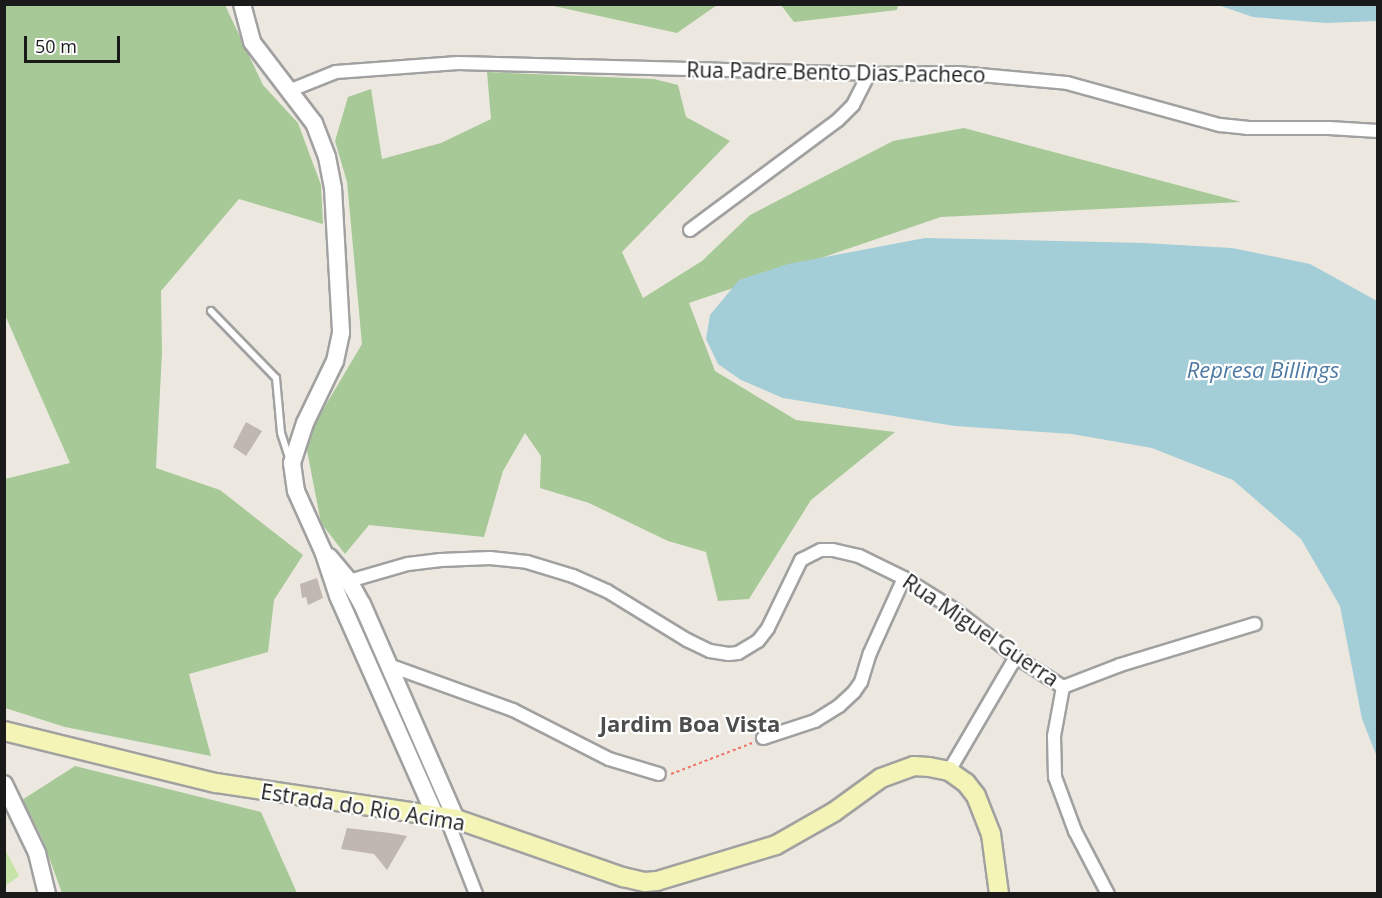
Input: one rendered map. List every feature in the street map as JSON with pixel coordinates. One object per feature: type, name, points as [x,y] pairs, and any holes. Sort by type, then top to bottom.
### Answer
[{"type":"main road","name":"Estrada do Rio Acima","points":[[4,731],[216,783],[446,817],[622,877],[657,881],[776,845],[834,812],[881,778],[899,770],[914,766],[949,771]]},
{"type":"main road","points":[[949,771],[970,787],[981,805],[991,834],[999,894]]},
{"type":"street","points":[[242,4],[252,42],[314,123],[327,157],[333,188],[341,333],[335,361],[305,423],[292,463],[296,491],[323,551],[338,596],[446,817]]},
{"type":"street","name":"Rua Padre Bento Dias Pacheco","points":[[291,90],[336,72],[458,63],[869,74],[958,73],[1040,79],[1101,90],[1220,125],[1247,128],[1329,128],[1377,131]]},
{"type":"street","points":[[690,230],[838,120],[853,105],[869,74]]},
{"type":"street","name":"Rua Miguel Guerra","points":[[349,581],[408,564],[441,560],[490,558],[527,562],[573,576],[607,591],[687,640],[710,651],[729,654],[738,653],[758,641],[768,628],[801,560],[811,554],[832,550],[848,553],[904,578],[956,610],[1016,657],[1064,687],[1120,665],[1255,624]]},
{"type":"street","points":[[323,551],[349,581],[391,666],[476,894]]},
{"type":"street","points":[[763,738],[815,721],[839,706],[854,692],[861,682],[870,654],[904,578]]},
{"type":"street","points":[[338,596],[349,581]]},
{"type":"street","points":[[949,771],[1016,657]]},
{"type":"street","points":[[391,666],[513,710],[609,759],[659,774]]},
{"type":"street","points":[[1064,687],[1054,736],[1055,777],[1075,831],[1108,894]]},
{"type":"street","points":[[4,784],[37,853],[47,894]]},
{"type":"lane","points":[[211,311],[276,378],[281,433],[292,463]]},
{"type":"path","points":[[659,774],[681,772],[763,738]]},
{"type":"green space","points":[[5,4],[225,5],[263,85],[298,123],[321,185],[323,224],[239,199],[161,291],[162,353],[156,468],[220,490],[303,555],[274,600],[268,652],[189,674],[211,756],[65,727],[5,708],[5,479],[70,463],[5,315]]},
{"type":"green space","points":[[549,5],[717,5],[677,33]]},
{"type":"green space","points":[[781,5],[898,5],[897,10],[794,22]]},
{"type":"green space","points":[[487,72],[654,79],[678,85],[686,117],[730,141],[622,252],[643,298],[702,261],[750,215],[893,141],[964,128],[1241,202],[941,217],[689,303],[715,371],[796,420],[895,432],[811,500],[749,599],[718,601],[706,552],[668,541],[589,503],[540,488],[541,456],[525,433],[503,471],[484,537],[369,525],[345,554],[321,523],[305,440],[362,344],[347,182],[335,141],[348,97],[371,89],[382,159],[441,143],[491,119]]},
{"type":"green space","points":[[75,766],[261,812],[297,893],[62,893],[42,838],[22,800]]},
{"type":"green space","points":[[4,847],[19,876],[5,886],[4,886]]},
{"type":"water","points":[[1218,5],[1377,5],[1377,21],[1326,23],[1253,17]]},
{"type":"water","name":"Represa Billings","points":[[925,238],[1144,243],[1232,248],[1310,264],[1377,301],[1377,757],[1362,719],[1340,606],[1301,539],[1233,480],[1152,448],[1072,434],[955,426],[783,398],[741,380],[718,364],[706,339],[710,315],[739,280],[788,264]]},
{"type":"building","points":[[246,422],[262,431],[246,456],[233,447]]},
{"type":"building","points":[[317,578],[323,598],[308,605],[306,597],[302,598],[300,584]]},
{"type":"building","points":[[347,828],[407,836],[387,870],[374,854],[341,849]]},
{"type":"district","name":"Jardim Boa Vista","points":[[690,724]]}]
